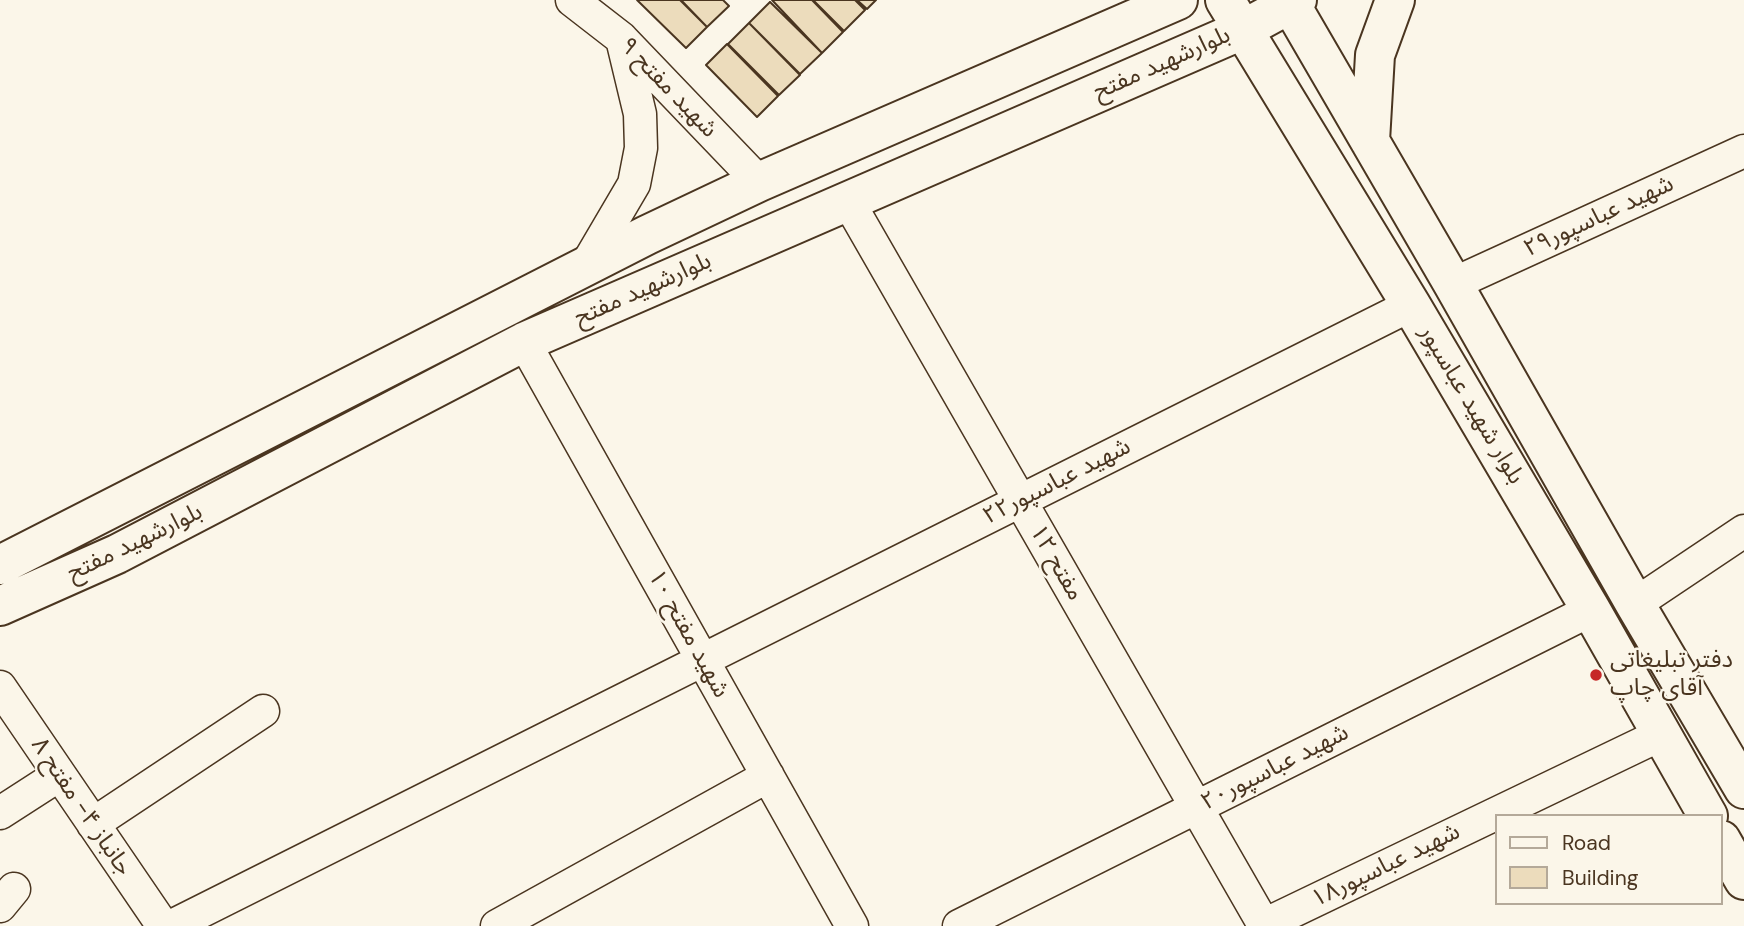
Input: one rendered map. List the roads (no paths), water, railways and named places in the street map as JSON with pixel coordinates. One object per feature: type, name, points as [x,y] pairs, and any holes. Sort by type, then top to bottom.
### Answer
[{"type":"main road","points":[[1088,40],[1117,0]]},
{"type":"main road","name":"بلوارشهید مفتح","points":[[0,565],[587,264],[759,182],[1178,0]]},
{"type":"main road","points":[[1370,141],[1375,55],[1395,0]]},
{"type":"main road","name":"بلوارشهید مفتح","points":[[0,606],[117,554],[524,342],[848,201],[1233,15],[1292,1]]},
{"type":"main road","name":"بلوار شهید عباسپور","points":[[1292,1],[1634,604],[1744,789]]},
{"type":"main road","name":"بلوار شهید عباسپور","points":[[1233,15],[1411,304],[1591,610],[1707,814]]},
{"type":"main road","points":[[1723,843],[1744,880]]},
{"type":"street","name":"شهید مفتح ۹","points":[[572,0],[621,38],[759,182]]},
{"type":"street","points":[[587,264],[634,184],[641,148],[640,114],[621,38]]},
{"type":"street","name":"شهید عباسپور۲۹","points":[[1453,284],[1744,150]]},
{"type":"street","name":"مفتح ۱۲","points":[[848,201],[1263,925]]},
{"type":"street","name":"شهید عباسپور۲۲","points":[[172,926],[1411,304]]},
{"type":"street","name":"شهید مفتح ۱۰","points":[[524,342],[852,926]]},
{"type":"street","points":[[1634,604],[1744,531]]},
{"type":"street","name":"شهید عباسپور۲۰","points":[[958,926],[1591,610]]},
{"type":"street","name":"جانباز ۴- مفتح ۸","points":[[0,687],[163,926]]},
{"type":"street","points":[[93,824],[263,711]]},
{"type":"street","name":"شهید عباسپور۱۸","points":[[1263,925],[1662,734]]},
{"type":"street","points":[[0,813],[59,775]]},
{"type":"street","points":[[497,926],[768,776]]},
{"type":"place","name":"دفتر تبلیغاتی آقای چاپ","points":[[1596,675]]}]
